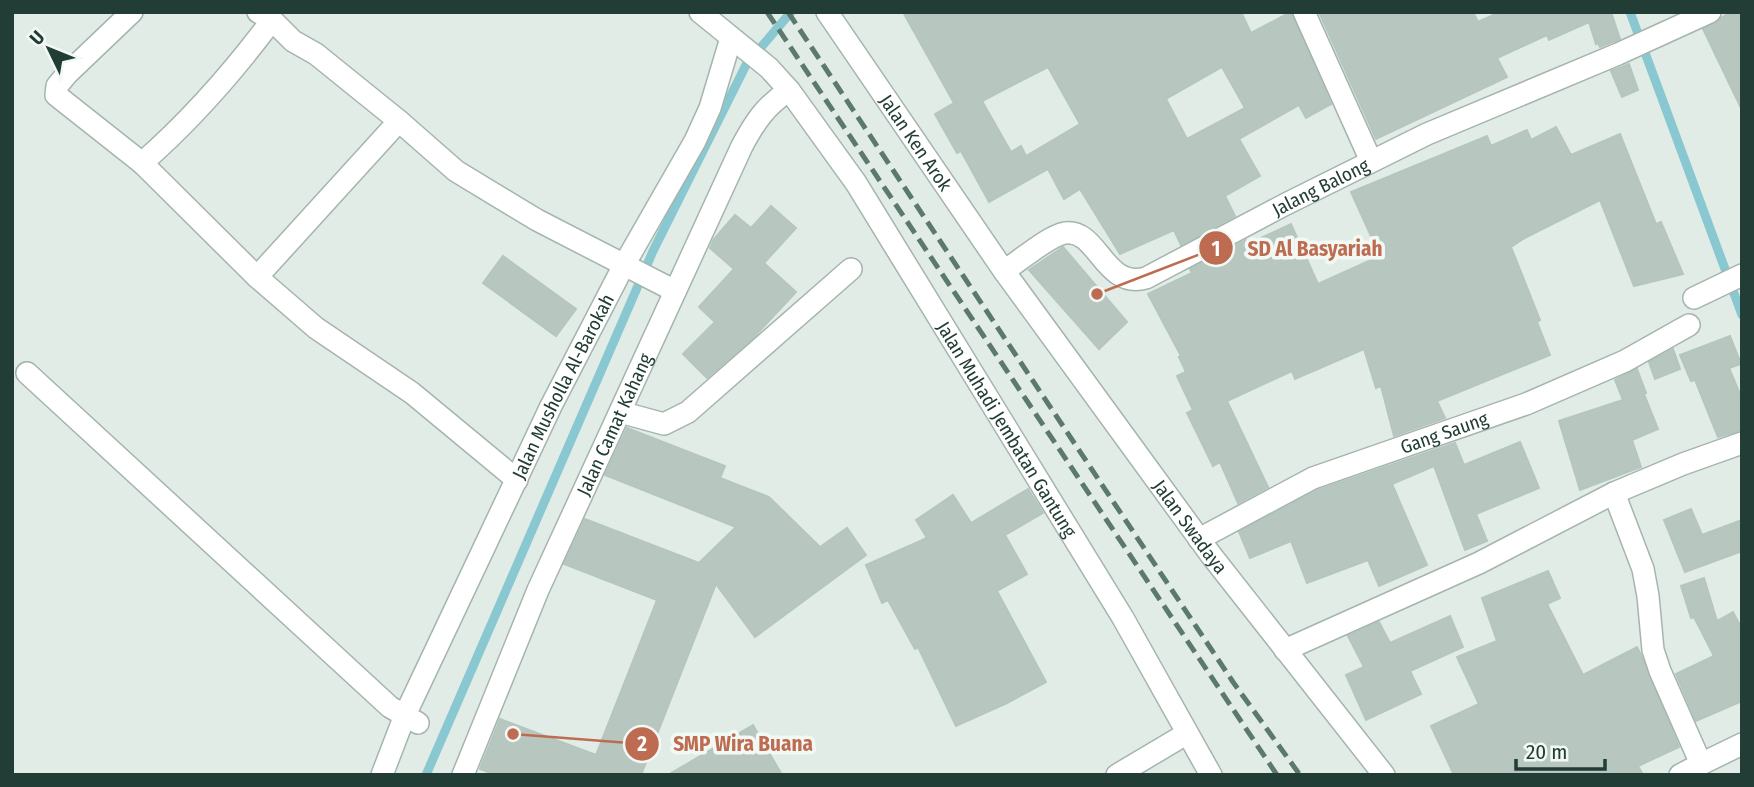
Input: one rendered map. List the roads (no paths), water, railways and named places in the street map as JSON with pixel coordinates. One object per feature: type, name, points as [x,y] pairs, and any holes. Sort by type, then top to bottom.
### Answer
[{"type":"street","points":[[132,12],[67,74],[57,86],[56,95],[142,163],[257,277],[316,328],[412,393],[517,480]]},
{"type":"street","points":[[700,12],[735,41]]},
{"type":"street","name":"Jalan Ken Arok","points":[[827,12],[843,22],[1004,271]]},
{"type":"street","points":[[1304,12],[1371,161]]},
{"type":"street","name":"Jalang Balong","points":[[1004,271],[1055,237],[1067,233],[1078,235],[1088,243],[1124,279],[1136,281],[1146,278],[1427,134],[1618,54],[1710,12]]},
{"type":"street","points":[[142,163],[246,55],[265,16],[293,41],[316,54],[399,121],[456,171],[537,220],[673,290]]},
{"type":"street","name":"Jalan Muhadi Jembatan Gantung","points":[[735,41],[760,60],[789,90],[856,183],[1123,618],[1211,775]]},
{"type":"street","name":"Jalan Musholla Al-Barokah","points":[[382,775],[412,719],[551,406],[630,268],[695,141],[735,41]]},
{"type":"street","name":"Jalan Camat Kahang","points":[[463,775],[538,590],[673,290],[756,121],[769,104],[789,90]]},
{"type":"street","points":[[257,277],[399,121]]},
{"type":"street","points":[[620,412],[664,424],[688,412],[851,268]]},
{"type":"street","name":"Jalan Swadaya","points":[[1004,271],[1199,539],[1384,775]]},
{"type":"street","points":[[1694,298],[1742,275]]},
{"type":"street","name":"Gang Saung","points":[[1199,539],[1312,478],[1526,404],[1625,361],[1689,325]]},
{"type":"street","points":[[27,373],[390,707],[412,719]]},
{"type":"street","points":[[1285,650],[1479,563],[1614,493],[1742,443]]},
{"type":"street","points":[[1614,493],[1643,569],[1653,650],[1701,764]]},
{"type":"street","points":[[1117,775],[1186,734]]},
{"type":"street","points":[[1680,775],[1742,744]]},
{"type":"waterway","points":[[426,775],[653,251],[746,65],[791,12]]},
{"type":"waterway","points":[[1630,12],[1742,315]]},
{"type":"railway","points":[[767,12],[1277,775]]},
{"type":"railway","points":[[788,12],[1233,682],[1300,775]]},
{"type":"place","name":"SD Al Basyariah","points":[[1097,294]]},
{"type":"place","name":"SMP Wira Buana","points":[[513,734]]}]
